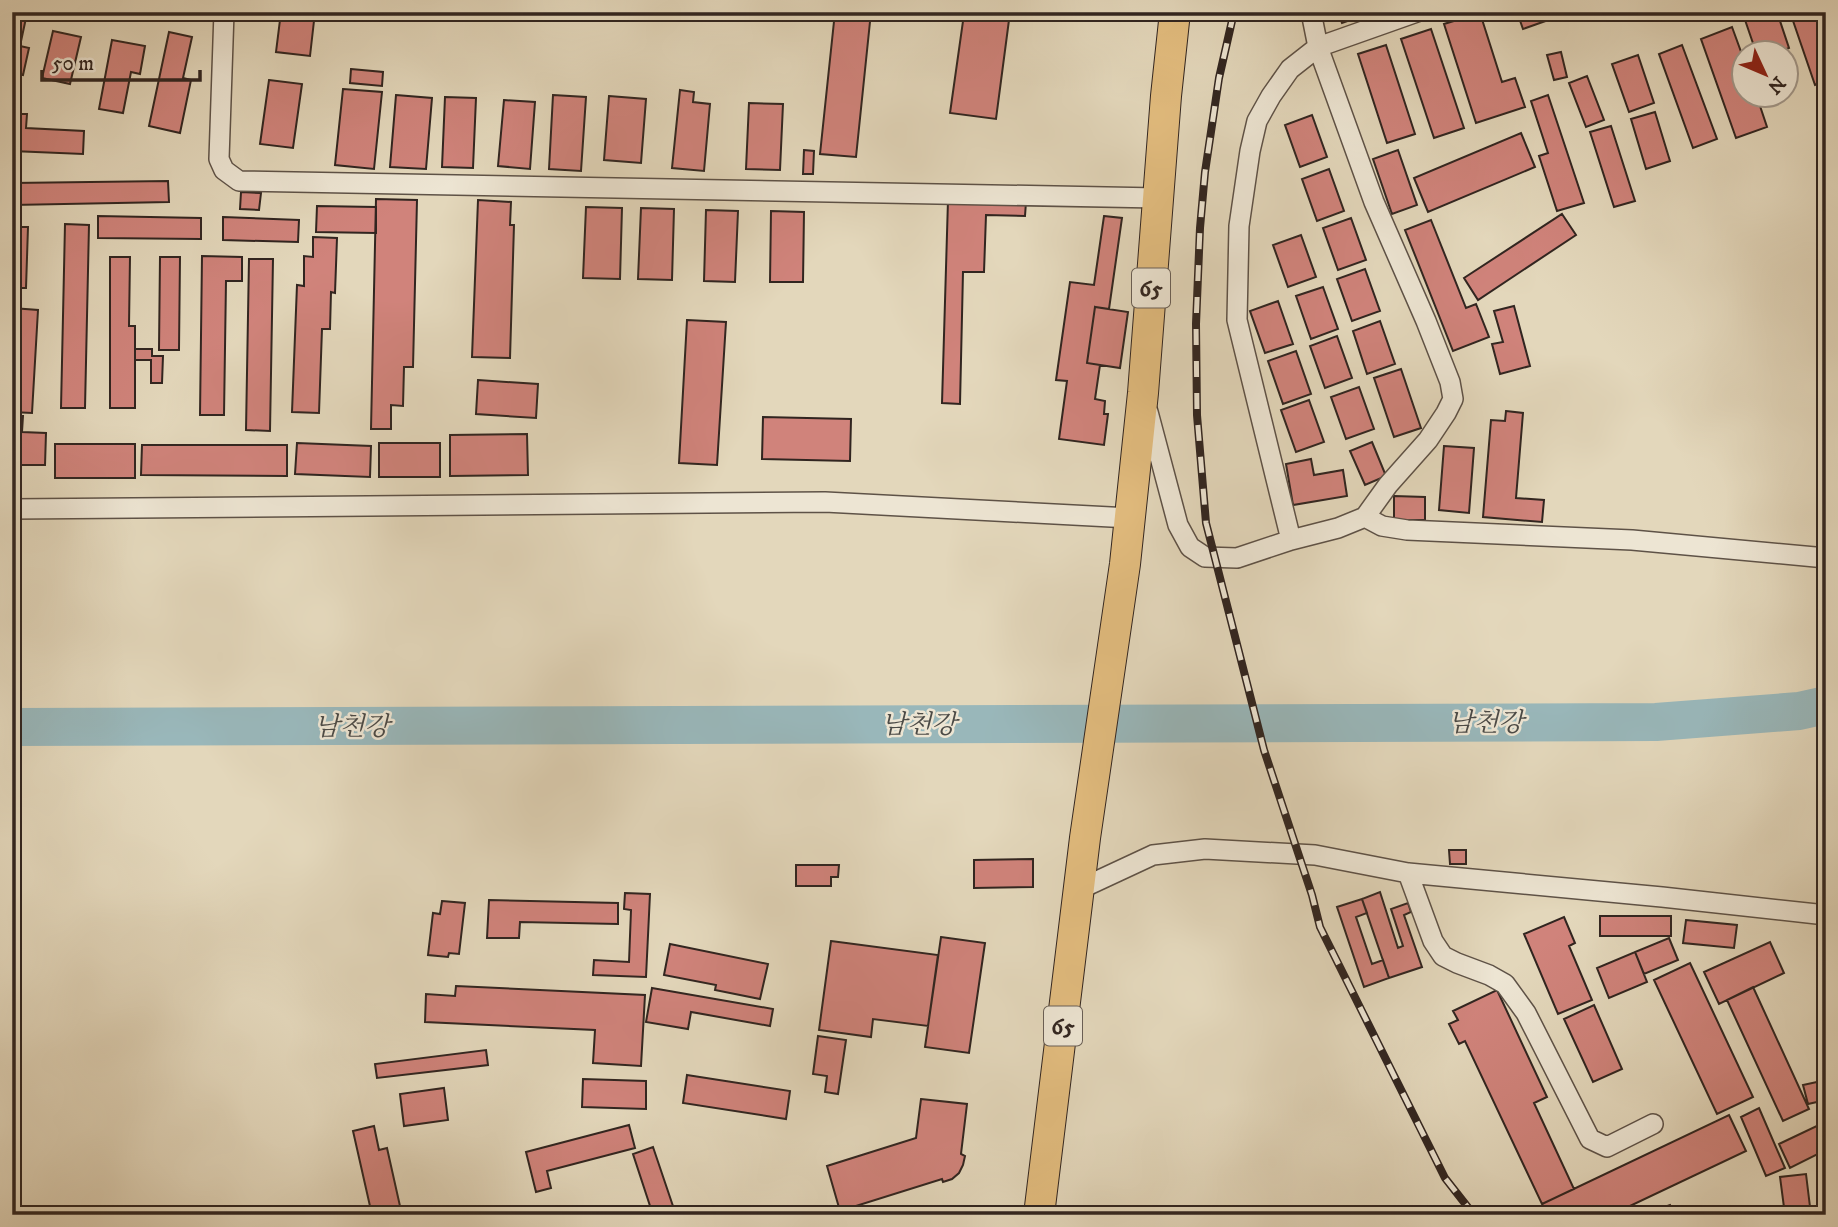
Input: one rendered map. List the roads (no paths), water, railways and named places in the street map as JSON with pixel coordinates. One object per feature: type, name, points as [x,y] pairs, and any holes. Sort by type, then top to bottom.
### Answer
[{"type":"main road","name":"65","points":[[1039,1215],[1085,838],[1125,564],[1143,393],[1175,12]]},
{"type":"street","points":[[224,12],[219,159],[224,170],[239,181],[1158,198]]},
{"type":"street","points":[[1143,393],[1178,525],[1190,547],[1205,557],[1237,558],[1338,528],[1365,517],[1388,485],[1428,440],[1453,399],[1450,382],[1426,321],[1374,202],[1318,47],[1311,12]]},
{"type":"street","points":[[1291,540],[1237,320],[1239,226],[1257,121],[1290,69],[1318,47],[1417,12]]},
{"type":"street","points":[[12,509],[825,502],[1130,518]]},
{"type":"street","points":[[1365,517],[1382,526],[1407,530],[1632,540],[1826,558]]},
{"type":"street","points":[[1080,889],[1153,855],[1205,849],[1315,855],[1409,873],[1826,915]]},
{"type":"street","points":[[1409,873],[1433,941],[1443,956],[1505,984],[1526,1013],[1590,1139],[1607,1147],[1653,1124]]},
{"type":"waterway","name":"남천강","points":[[12,727],[1656,722],[1799,711],[1826,705]]},
{"type":"railway","points":[[1234,12],[1219,78],[1200,228],[1196,324],[1197,415],[1206,523],[1264,750],[1320,927],[1445,1178],[1474,1215]]}]
